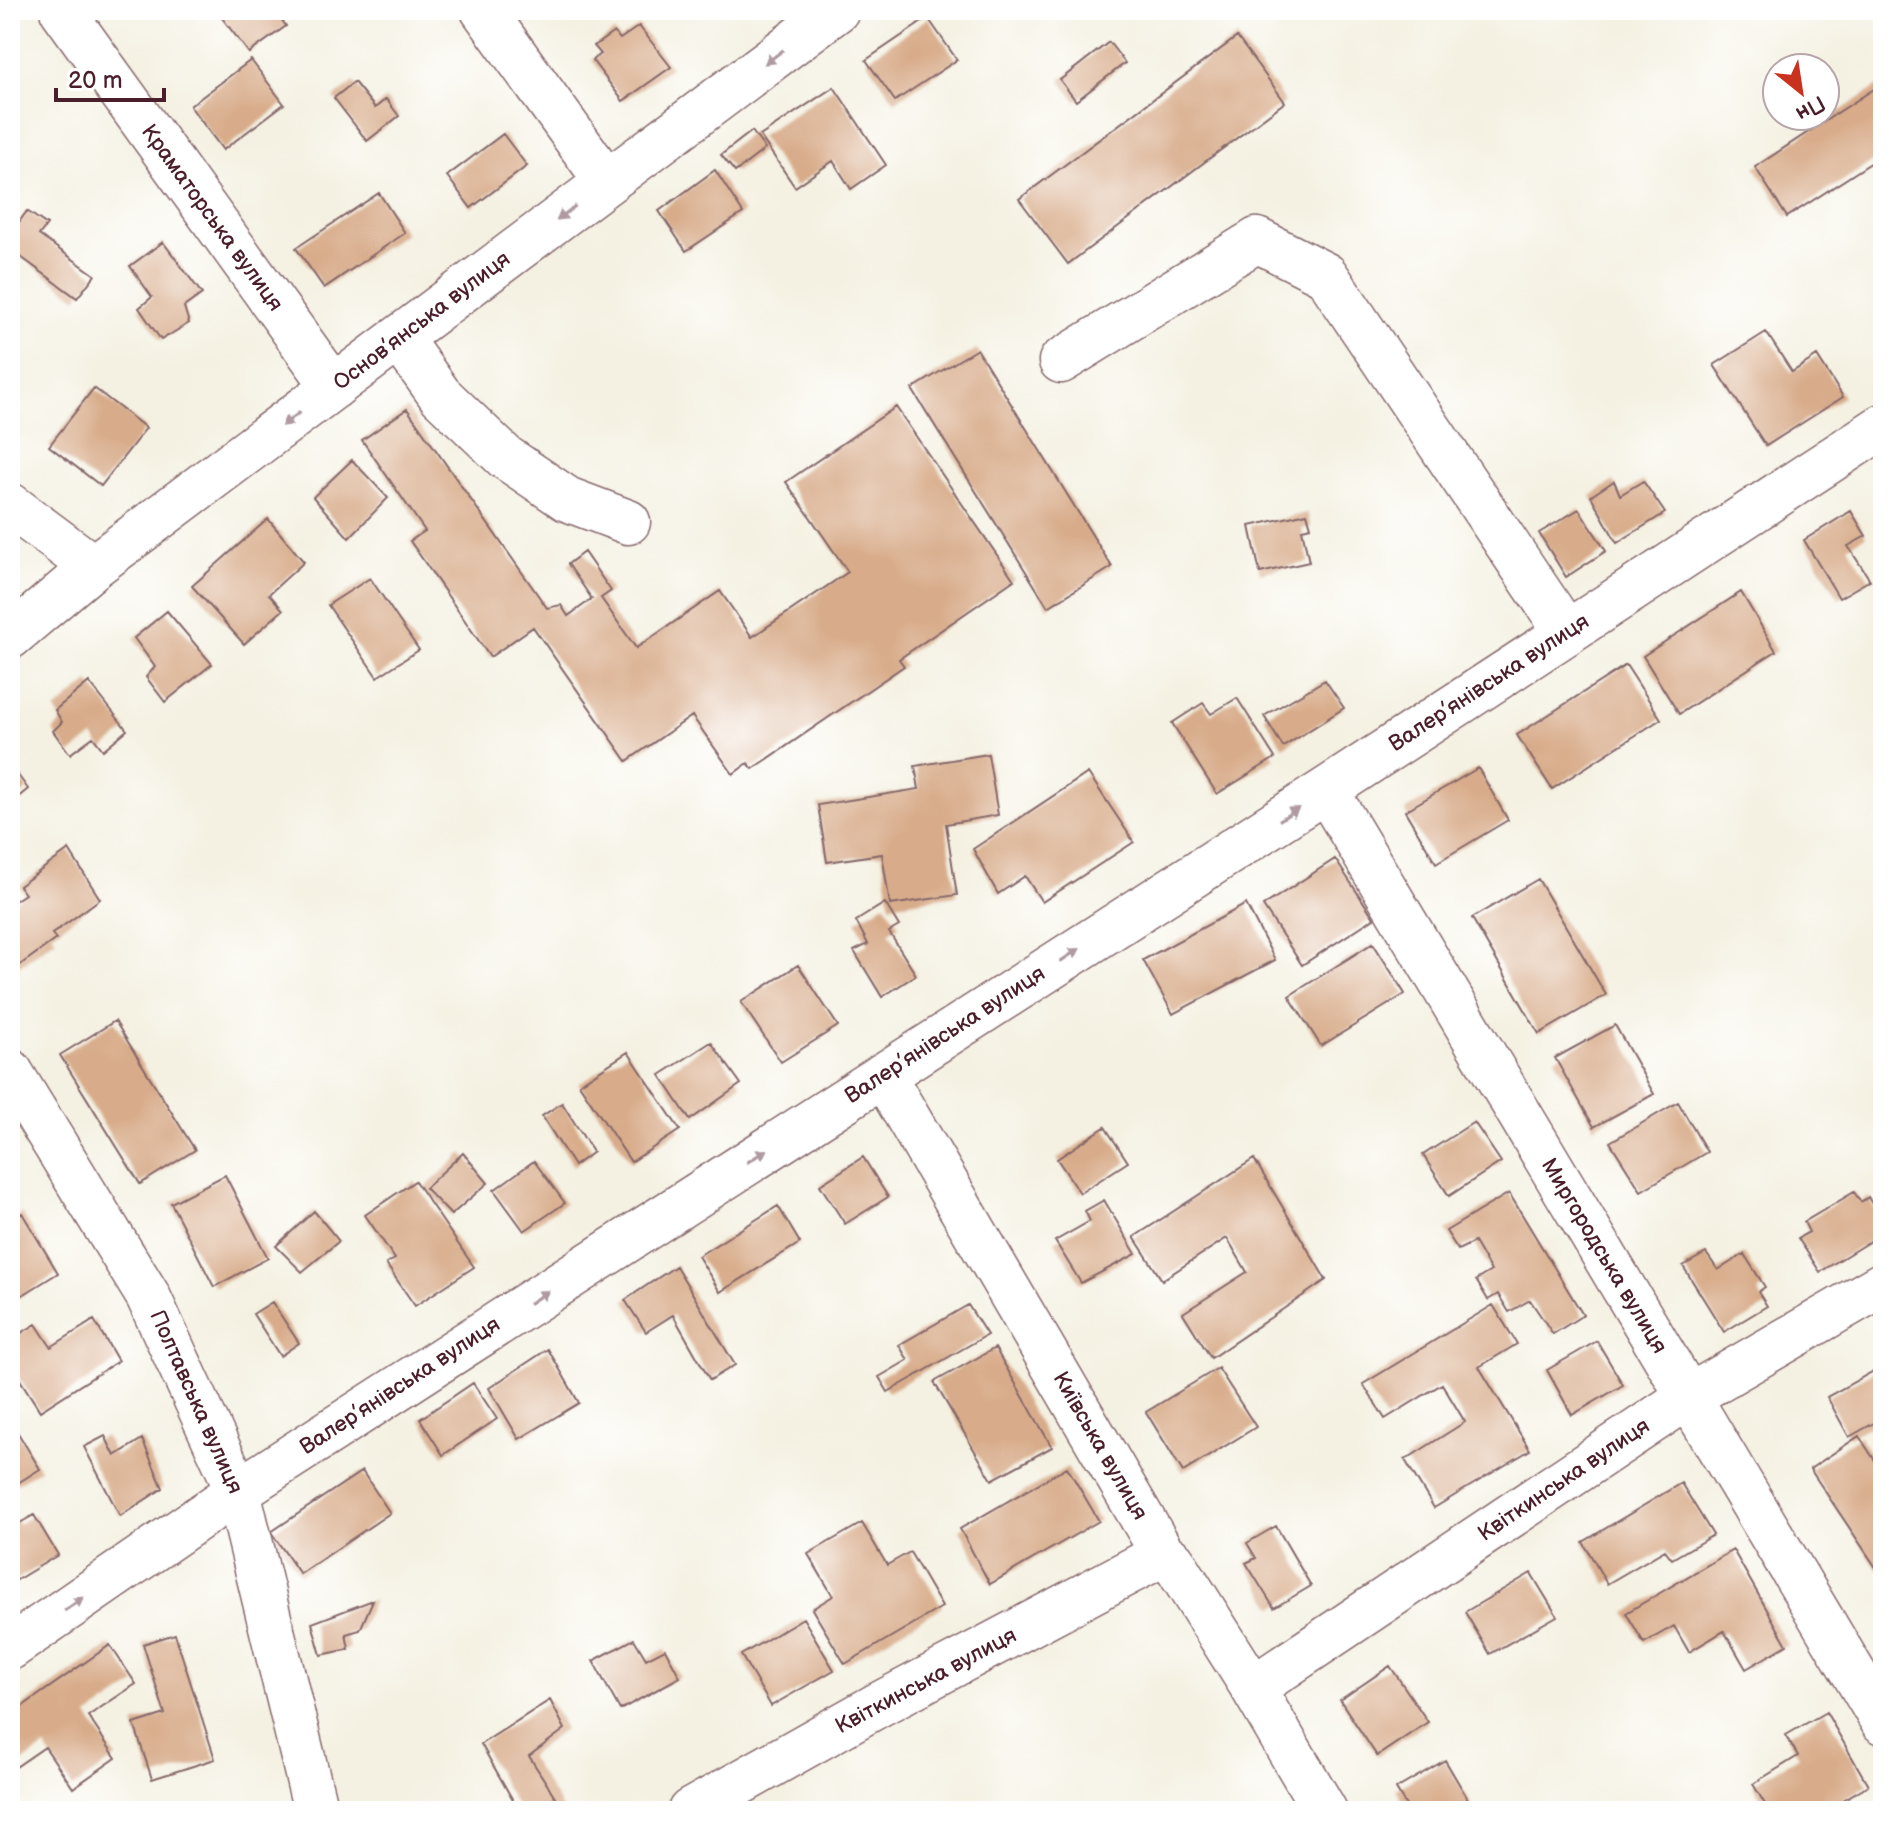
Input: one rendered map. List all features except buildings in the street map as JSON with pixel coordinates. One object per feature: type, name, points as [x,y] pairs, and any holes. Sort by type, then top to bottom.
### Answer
[{"type":"street","name":"Краматорська вулиця","points":[[62,10],[334,387]]},
{"type":"street","points":[[483,10],[607,182]]},
{"type":"street","name":"Основ’янська вулиця","points":[[10,637],[93,567],[837,10]]},
{"type":"street","points":[[1061,361],[1257,240],[1326,275],[1567,633]]},
{"type":"street","points":[[399,338],[440,395],[505,457],[567,499],[628,522]]},
{"type":"street","name":"Валер’янівська вулиця","points":[[10,1648],[238,1491],[1326,790],[1883,426]]},
{"type":"street","points":[[10,505],[93,567]]},
{"type":"street","name":"Миргородська вулиця","points":[[1326,790],[1883,1722]]},
{"type":"street","name":"Полтавська вулиця","points":[[10,1071],[148,1296],[238,1491],[316,1811]]},
{"type":"street","name":"Київська вулиця","points":[[883,1075],[1163,1554],[1173,1561],[1325,1811]]},
{"type":"street","name":"Квіткинська вулиця","points":[[1253,1688],[1688,1397],[1883,1284]]},
{"type":"street","name":"Квіткинська вулиця","points":[[690,1811],[878,1705],[1163,1554]]}]
